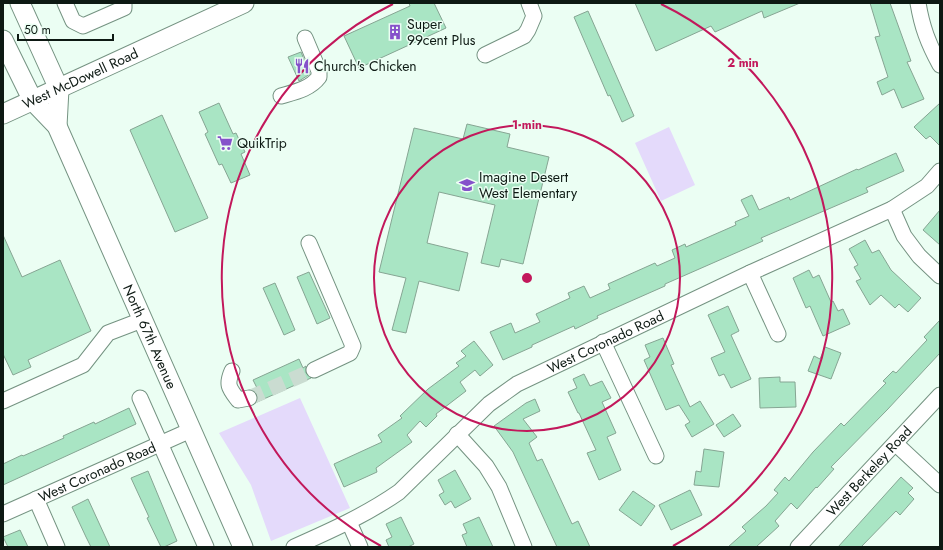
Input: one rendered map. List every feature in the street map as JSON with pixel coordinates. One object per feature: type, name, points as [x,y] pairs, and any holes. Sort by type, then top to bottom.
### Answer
[{"type":"main road","name":"North 67th Avenue","points":[[20,3],[59,89],[57,126]]},
{"type":"main road","name":"West McDowell Road","points":[[3,114],[243,3]]},
{"type":"main road","name":"North 67th Avenue","points":[[3,40],[33,101],[57,126],[243,547]]},
{"type":"street","points":[[65,3],[73,21],[83,26],[124,8],[124,3]]},
{"type":"street","points":[[485,54],[524,36],[534,16],[529,3]]},
{"type":"street","points":[[918,3],[921,21],[929,44],[940,65]]},
{"type":"street","points":[[281,96],[308,87],[315,83],[320,77],[319,71],[305,38]]},
{"type":"street","name":"West Coronado Road","points":[[294,547],[349,522],[385,502],[399,492],[488,404],[517,384],[750,273],[892,210],[927,186],[940,171]]},
{"type":"street","points":[[892,210],[904,236],[919,256],[940,276]]},
{"type":"street","points":[[309,243],[353,346],[350,353],[314,370]]},
{"type":"street","points":[[750,273],[778,334]]},
{"type":"street","points":[[3,401],[83,365],[108,333],[142,320]]},
{"type":"street","points":[[603,342],[656,456]]},
{"type":"street","points":[[232,371],[228,379],[229,388],[238,400],[249,398]]},
{"type":"street","name":"West Berkeley Road","points":[[798,547],[896,444],[940,395]]},
{"type":"street","points":[[140,398],[206,547]]},
{"type":"street","name":"West Coronado Road","points":[[3,514],[191,430]]},
{"type":"street","points":[[457,434],[486,466],[499,487],[524,547]]},
{"type":"street","points":[[896,444],[940,485]]},
{"type":"street","points":[[36,499],[57,547]]},
{"type":"street","points":[[349,522],[360,547]]},
{"type":"shaded area","points":[[669,127],[695,185],[661,201],[635,143]]},
{"type":"shaded area","points":[[300,398],[350,508],[271,541],[251,485],[219,433]]},
{"type":"building","name":"Super 99cent Plus","points":[[409,3],[434,3],[446,28],[359,68],[344,36],[410,6]]},
{"type":"building","points":[[635,3],[800,3],[764,18],[762,11],[715,32],[711,26],[656,51]]},
{"type":"building","points":[[870,3],[890,3],[911,61],[907,62],[924,99],[902,108],[894,89],[882,95],[877,82],[888,77],[875,37],[880,36]]},
{"type":"building","points":[[588,11],[634,116],[622,122],[610,95],[608,96],[574,17]]},
{"type":"building","name":"Church's Chicken","points":[[301,52],[310,74],[299,81],[288,57]]},
{"type":"building","name":"QuikTrip","points":[[219,103],[233,134],[236,133],[245,152],[241,154],[250,175],[231,183],[222,164],[219,165],[205,134],[208,132],[199,112]]},
{"type":"building","points":[[940,103],[940,146],[930,136],[926,139],[914,127]]},
{"type":"building","points":[[162,115],[208,218],[175,232],[130,130]]},
{"type":"building","points":[[467,124],[510,134],[507,147],[549,157],[523,264],[501,259],[499,267],[481,263],[495,205],[439,192],[427,243],[468,253],[459,291],[419,281],[406,333],[392,330],[406,278],[379,272],[414,128],[463,139]]},
{"type":"building","points":[[896,153],[904,171],[866,188],[868,192],[761,238],[763,241],[665,284],[665,286],[597,316],[598,318],[575,329],[574,326],[503,360],[490,332],[511,323],[515,333],[540,322],[536,314],[570,298],[568,293],[584,286],[590,298],[610,289],[608,284],[655,263],[657,266],[675,258],[672,250],[685,244],[686,247],[736,225],[735,222],[749,216],[741,200],[752,195],[759,210],[789,197],[790,200]]},
{"type":"building","points":[[940,210],[940,245],[923,230]]},
{"type":"building","points":[[3,235],[22,277],[60,260],[91,331],[28,360],[31,367],[13,375],[3,354]]},
{"type":"building","points":[[865,240],[872,253],[879,250],[891,270],[921,298],[908,312],[899,304],[895,308],[881,295],[870,305],[856,281],[861,279],[854,267],[858,265],[849,249]]},
{"type":"building","points":[[809,270],[813,278],[819,275],[831,302],[833,301],[838,311],[843,309],[850,324],[823,336],[810,306],[806,308],[793,278]]},
{"type":"building","points":[[309,272],[330,318],[317,324],[297,277]]},
{"type":"building","points":[[275,283],[295,330],[284,335],[263,288]]},
{"type":"building","points":[[728,306],[739,331],[731,335],[751,379],[731,388],[724,374],[719,376],[711,358],[725,352],[708,315]]},
{"type":"building","points":[[940,320],[940,353],[831,467],[834,469],[817,488],[816,487],[797,509],[791,503],[775,521],[779,526],[756,547],[728,547],[746,531],[742,527],[766,506],[778,493],[774,490],[785,477],[789,481],[813,452],[841,423],[844,426],[886,383],[883,381],[893,371],[896,373],[927,340],[924,337]]},
{"type":"building","points":[[663,338],[674,364],[671,365],[690,407],[700,401],[714,424],[692,437],[685,425],[690,422],[679,405],[666,410],[644,360],[650,357],[645,345]]},
{"type":"building","points":[[474,341],[493,365],[480,376],[475,370],[460,382],[466,391],[436,414],[437,416],[426,427],[420,421],[407,435],[412,442],[376,468],[377,472],[344,487],[334,464],[382,442],[378,435],[402,418],[400,416],[428,389],[459,366],[456,363],[466,356],[461,351]]},
{"type":"building","points":[[825,347],[841,353],[831,379],[808,371],[814,356],[820,359]]},
{"type":"building","points":[[299,359],[303,368],[306,366],[306,373],[311,378],[257,402],[258,396],[253,390],[257,388],[253,380]]},
{"type":"building","points":[[584,374],[590,386],[602,381],[611,398],[602,402],[616,433],[607,437],[621,470],[599,480],[587,453],[596,450],[568,392],[577,388],[573,379]]},
{"type":"building","points":[[780,377],[780,382],[795,382],[796,407],[760,408],[759,378]]},
{"type":"building","points":[[535,399],[540,411],[523,419],[537,437],[529,443],[537,461],[542,459],[572,524],[578,521],[590,547],[557,547],[513,452],[494,426],[526,403]]},
{"type":"building","points":[[129,408],[136,424],[3,485],[3,464],[64,438],[63,436],[94,422],[95,424]]},
{"type":"building","points":[[733,414],[741,426],[724,437],[716,425]]},
{"type":"building","points":[[704,449],[724,452],[719,487],[694,485],[696,471],[701,472]]},
{"type":"building","points":[[455,470],[471,499],[455,508],[451,501],[445,505],[439,495],[444,492],[438,480]]},
{"type":"building","points":[[148,471],[177,541],[164,547],[161,547],[147,518],[149,517],[131,478]]},
{"type":"building","points":[[901,477],[913,488],[908,493],[914,499],[900,515],[896,511],[861,547],[838,547]]},
{"type":"building","points":[[690,490],[702,515],[671,530],[659,505]]},
{"type":"building","points":[[633,491],[655,506],[641,526],[619,510]]},
{"type":"building","points":[[88,499],[110,547],[91,547],[72,507]]},
{"type":"building","points":[[401,517],[414,544],[408,547],[389,547],[386,540],[392,537],[386,524]]},
{"type":"building","points":[[479,517],[493,547],[467,547],[462,535],[467,533],[463,524]]},
{"type":"building","points":[[20,530],[28,547],[8,547],[3,537]]},
{"type":"tunnel","points":[[249,398],[314,370]]},
{"type":"place","name":"Super 99cent Plus","points":[[395,32]]},
{"type":"place","name":"Church's Chicken","points":[[302,66]]},
{"type":"place","name":"QuikTrip","points":[[225,143]]},
{"type":"place","name":"Imagine Desert West Elementary","points":[[467,185]]}]
